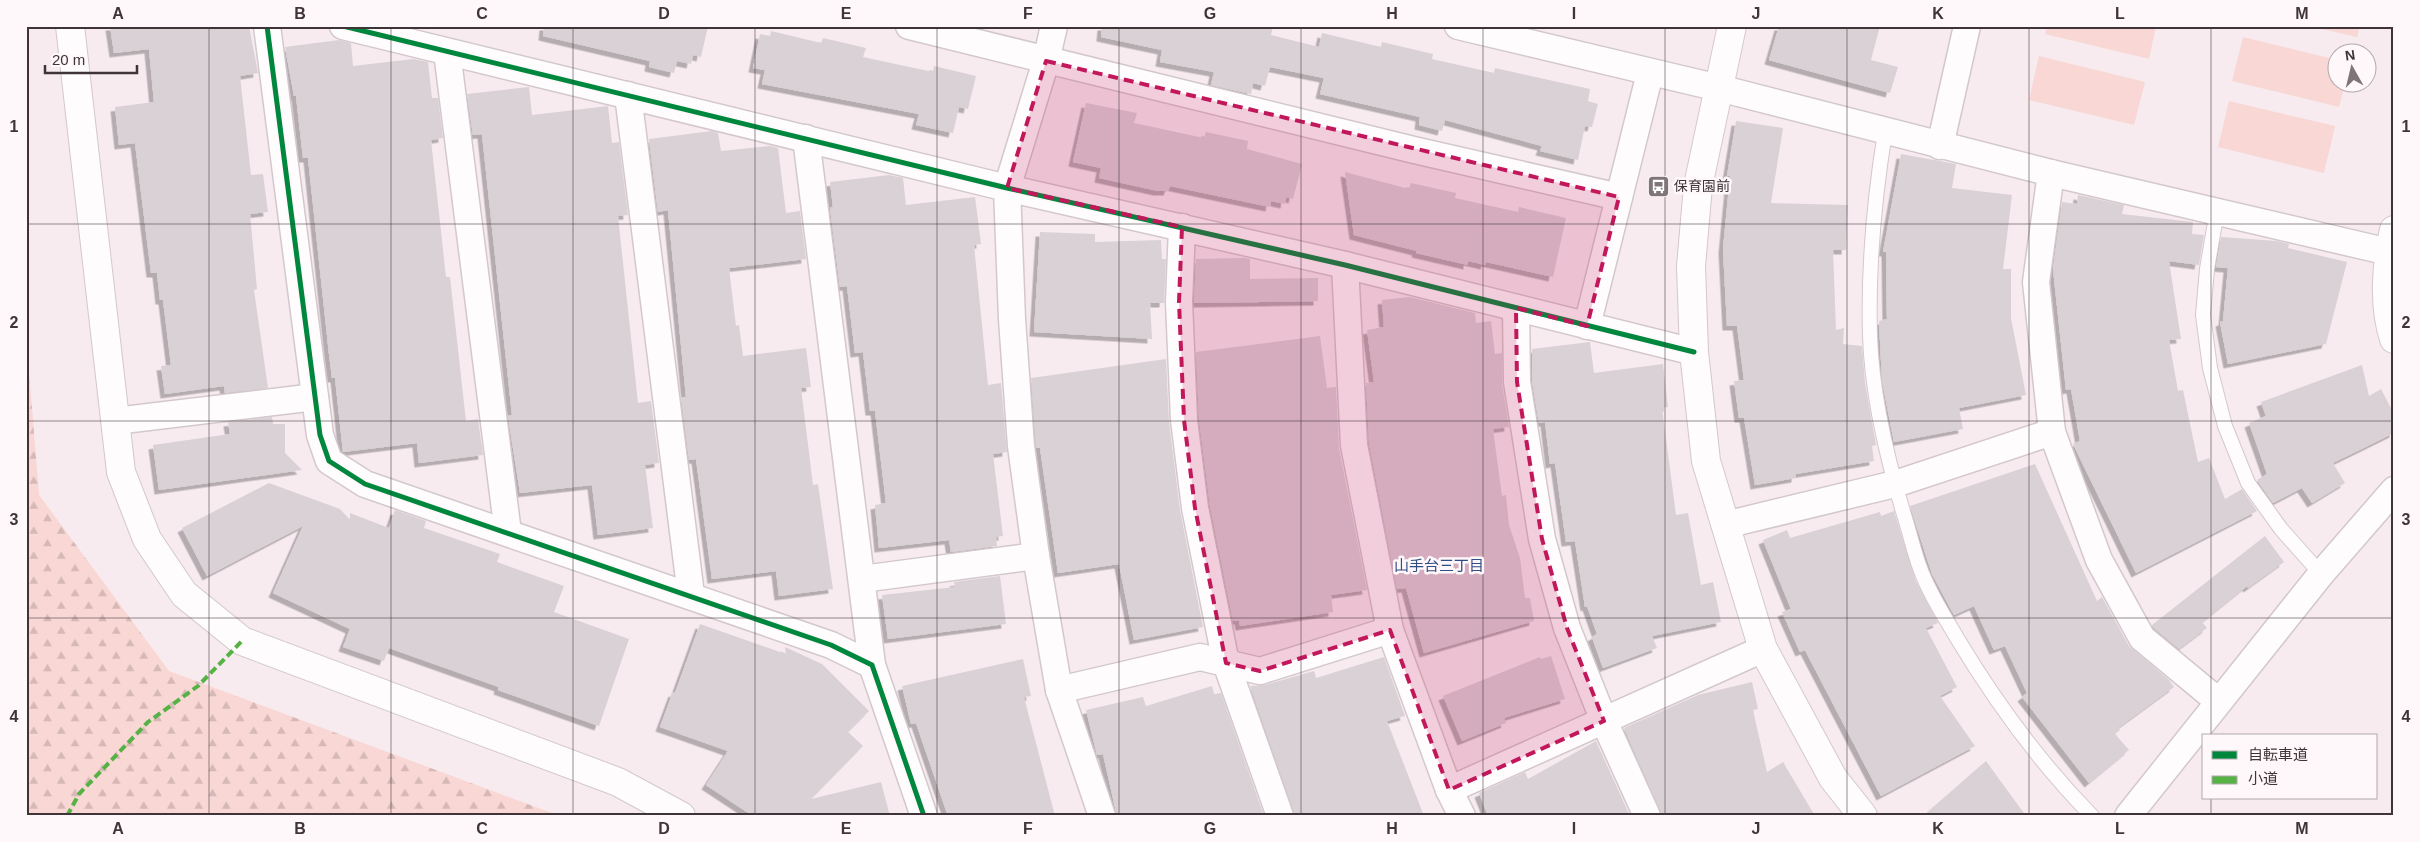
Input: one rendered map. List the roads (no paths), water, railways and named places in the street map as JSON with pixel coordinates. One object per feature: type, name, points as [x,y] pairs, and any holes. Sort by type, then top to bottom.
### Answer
[{"type":"street","points":[[70,26],[121,472],[146,539],[184,594],[242,641],[618,782],[681,816]]},
{"type":"street","points":[[267,26],[320,435],[329,461],[365,484],[691,595],[831,645],[872,665]]},
{"type":"street","points":[[343,26],[1007,188],[1345,266],[1694,352]]},
{"type":"street","points":[[908,26],[1046,61],[1619,197]]},
{"type":"street","points":[[1054,26],[1046,61],[1007,188],[1012,319],[1021,446],[1036,556],[1059,690],[1102,816]]},
{"type":"street","points":[[1458,26],[1719,88],[1884,132],[2052,173],[2217,211],[2391,241],[2387,297],[2394,339]]},
{"type":"street","points":[[1732,26],[1698,186],[1691,266],[1694,352],[1706,462],[1763,649],[1834,778],[1863,816]]},
{"type":"street","points":[[1940,146],[1967,26]]},
{"type":"street","points":[[447,52],[508,534]]},
{"type":"street","points":[[1587,326],[1650,73]]},
{"type":"street","points":[[628,95],[691,595]]},
{"type":"street","points":[[806,138],[872,665],[924,816]]},
{"type":"street","points":[[2052,173],[2036,282],[2052,432],[2098,560],[2142,638],[2218,700]]},
{"type":"street","points":[[1182,227],[1179,302],[1184,420],[1195,508],[1226,663],[1280,816]]},
{"type":"street","points":[[1345,266],[1354,445],[1390,630],[1449,790],[1462,816]]},
{"type":"street","points":[[1516,308],[1517,382],[1542,539],[1567,628],[1604,720],[1647,816]]},
{"type":"street","points":[[115,421],[315,397]]},
{"type":"street","points":[[1725,525],[1895,484],[2052,432]]},
{"type":"street","points":[[2128,816],[2218,700],[2321,574],[2394,490]]},
{"type":"street","points":[[862,578],[1036,556]]},
{"type":"street","points":[[1059,690],[1200,657],[1260,671],[1390,630]]},
{"type":"street","points":[[1449,790],[1763,649]]},
{"type":"lane","points":[[1884,132],[1874,197],[1870,337],[1879,411],[1895,484],[1920,569],[1950,627],[2014,726],[2064,788],[2092,816]]},
{"type":"lane","points":[[2217,211],[2207,269],[2203,315],[2210,368],[2225,426],[2248,483],[2281,530],[2321,574]]},
{"type":"place","name":"保育園前","points":[[1658,186]]},
{"type":"district","name":"山手台三丁目","points":[[1439,565]]}]
